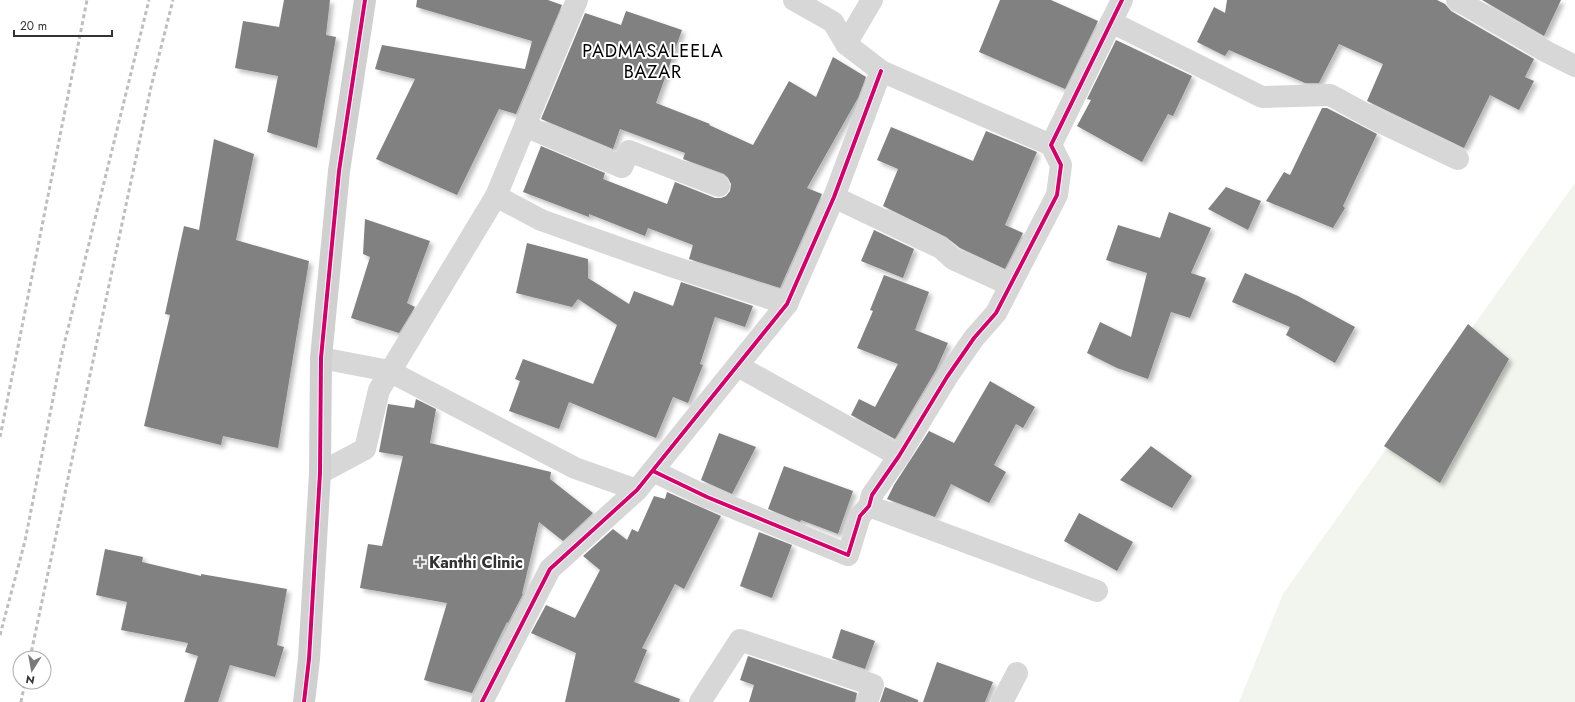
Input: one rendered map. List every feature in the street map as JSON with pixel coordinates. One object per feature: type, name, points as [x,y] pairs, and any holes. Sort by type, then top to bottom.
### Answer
[{"type":"street","points":[[304,702],[320,473],[321,358],[339,171],[365,0]]},
{"type":"street","points":[[320,473],[365,449],[379,390],[389,371],[496,196],[577,0]]},
{"type":"street","points":[[653,471],[707,497],[848,555],[860,516],[869,506],[872,495],[899,456],[947,377],[974,338],[996,313],[1057,196],[1061,165],[1051,145],[881,71],[846,44],[833,22],[794,0]]},
{"type":"street","points":[[846,44],[872,0]]},
{"type":"street","points":[[1051,145],[1122,0]]},
{"type":"street","points":[[1457,0],[1547,52],[1575,66]]},
{"type":"street","points":[[1111,22],[1262,97],[1330,95],[1378,121],[1458,159]]},
{"type":"street","points":[[482,702],[550,569],[637,490],[788,304],[834,197],[881,71]]},
{"type":"street","points":[[525,126],[622,167],[629,151],[719,186]]},
{"type":"street","points":[[496,196],[541,220],[665,264],[788,304]]},
{"type":"street","points":[[834,197],[941,248],[953,258],[1010,284]]},
{"type":"street","points":[[321,358],[389,371],[575,468],[637,490]]},
{"type":"street","points":[[738,366],[899,456]]},
{"type":"street","points":[[869,506],[1097,591]]},
{"type":"street","points":[[700,702],[740,640],[873,685],[867,702]]},
{"type":"street","points":[[1002,702],[1017,673]]},
{"type":"shaded area","points":[[1575,183],[1575,702],[1239,702],[1283,594]]},
{"type":"building","points":[[284,0],[330,0],[326,35],[336,37],[317,148],[267,132],[278,76],[235,68],[243,21],[279,27]]},
{"type":"building","points":[[417,0],[548,0],[562,5],[516,114],[499,109],[457,195],[376,159],[415,79],[375,69],[382,45],[525,69],[532,41],[416,7]]},
{"type":"building","points":[[1000,0],[1051,0],[1098,21],[1065,89],[979,52]]},
{"type":"building","points":[[1227,0],[1437,0],[1445,4],[1451,11],[1534,59],[1525,77],[1534,81],[1519,110],[1490,95],[1464,148],[1367,101],[1383,64],[1339,44],[1319,83],[1305,83],[1229,50],[1225,56],[1197,42],[1214,7],[1225,13]]},
{"type":"building","points":[[1482,0],[1561,0],[1544,36]]},
{"type":"building","points":[[626,11],[682,30],[656,103],[710,124],[709,125],[753,145],[789,81],[816,97],[833,57],[866,77],[858,98],[807,188],[822,194],[780,288],[689,259],[693,245],[648,228],[645,236],[589,214],[589,217],[523,192],[541,146],[605,173],[603,179],[667,204],[675,182],[715,198],[726,196],[730,191],[731,184],[724,174],[683,159],[685,153],[620,129],[613,149],[541,119],[585,13],[621,25]]},
{"type":"building","points":[[1116,40],[1192,76],[1173,116],[1168,114],[1142,162],[1077,126],[1091,100],[1087,99]]},
{"type":"building","points":[[1322,108],[1327,108],[1377,134],[1343,206],[1345,208],[1333,228],[1266,201],[1284,172],[1290,175]]},
{"type":"building","points":[[891,127],[973,161],[986,131],[1037,152],[1005,225],[1023,233],[1005,269],[960,248],[946,237],[883,206],[898,169],[877,160]]},
{"type":"building","points":[[214,139],[254,154],[236,240],[309,261],[278,448],[223,436],[221,445],[144,426],[170,315],[165,314],[184,226],[199,230]]},
{"type":"building","points":[[1226,187],[1261,201],[1248,230],[1208,209]]},
{"type":"building","points":[[1169,212],[1211,228],[1191,273],[1206,278],[1190,318],[1171,312],[1148,379],[1117,368],[1087,353],[1100,322],[1131,337],[1147,273],[1106,260],[1118,225],[1160,238]]},
{"type":"building","points":[[365,219],[430,241],[407,303],[415,307],[399,333],[351,318],[370,257],[363,254]]},
{"type":"building","points":[[874,230],[914,249],[903,278],[861,261]]},
{"type":"building","points":[[527,243],[588,259],[588,278],[629,304],[634,291],[673,306],[681,282],[753,306],[745,327],[715,317],[700,364],[703,365],[688,403],[673,397],[656,438],[569,402],[559,429],[509,411],[520,381],[515,379],[523,359],[593,384],[617,325],[578,299],[572,307],[516,293]]},
{"type":"building","points":[[1245,273],[1298,296],[1355,327],[1335,363],[1286,335],[1290,327],[1232,302]]},
{"type":"building","points":[[884,275],[929,292],[915,330],[948,343],[936,370],[895,439],[851,415],[859,399],[875,407],[898,364],[857,348],[873,311],[870,310]]},
{"type":"building","points":[[1468,324],[1509,359],[1440,483],[1384,446]]},
{"type":"building","points":[[990,381],[1035,407],[1023,428],[1016,424],[994,465],[1006,472],[989,503],[951,484],[935,517],[887,499],[894,485],[929,431],[954,443]]},
{"type":"building","points":[[416,399],[436,409],[430,443],[551,472],[550,479],[593,513],[563,541],[539,522],[523,594],[508,623],[507,622],[472,693],[424,680],[447,603],[360,588],[368,544],[382,546],[403,456],[379,452],[388,404],[414,408]]},
{"type":"building","points":[[719,433],[756,447],[732,494],[701,480]]},
{"type":"building","points":[[1151,446],[1192,476],[1172,508],[1120,480]]},
{"type":"building","points":[[784,466],[853,491],[838,534],[801,520],[800,522],[768,509]]},
{"type":"building","points":[[667,492],[721,516],[684,589],[675,584],[642,648],[647,650],[634,682],[680,699],[679,702],[565,702],[576,653],[531,633],[546,605],[575,618],[600,570],[583,556],[613,529],[627,540],[632,529],[638,532],[654,496],[665,499]]},
{"type":"building","points":[[1079,513],[1133,542],[1117,571],[1064,541]]},
{"type":"building","points":[[759,532],[792,545],[772,598],[740,586]]},
{"type":"building","points":[[105,549],[143,557],[142,562],[201,576],[201,574],[287,589],[277,645],[284,647],[275,677],[230,665],[218,702],[184,702],[198,656],[185,652],[188,643],[121,630],[127,602],[96,595]]},
{"type":"building","points":[[841,629],[875,641],[865,669],[832,658]]},
{"type":"building","points":[[748,656],[857,693],[855,702],[749,702],[754,685],[740,680]]},
{"type":"building","points":[[937,662],[993,682],[985,702],[923,702]]},
{"type":"building","points":[[885,687],[918,700],[918,702],[880,702]]},
{"type":"railway","points":[[0,437],[87,0]]},
{"type":"railway","points":[[0,635],[25,541],[62,353],[149,0]]},
{"type":"railway","points":[[32,650],[151,87],[173,0]]},
{"type":"railway","points":[[21,702],[23,690]]},
{"type":"cycle path","points":[[304,702],[309,659],[320,473],[321,358],[339,171],[365,0]]},
{"type":"cycle path","points":[[653,471],[707,497],[848,555],[860,516],[869,506],[872,495],[899,456],[947,377],[974,338],[996,313],[1057,195],[1061,165],[1051,145],[1122,0]]},
{"type":"cycle path","points":[[482,702],[550,569],[637,490],[787,304],[834,197],[881,71]]},
{"type":"place","name":"Kanthi Clinic","points":[[420,562]]},
{"type":"district","name":"PADMASALEELA BAZAR","points":[[653,61]]}]
